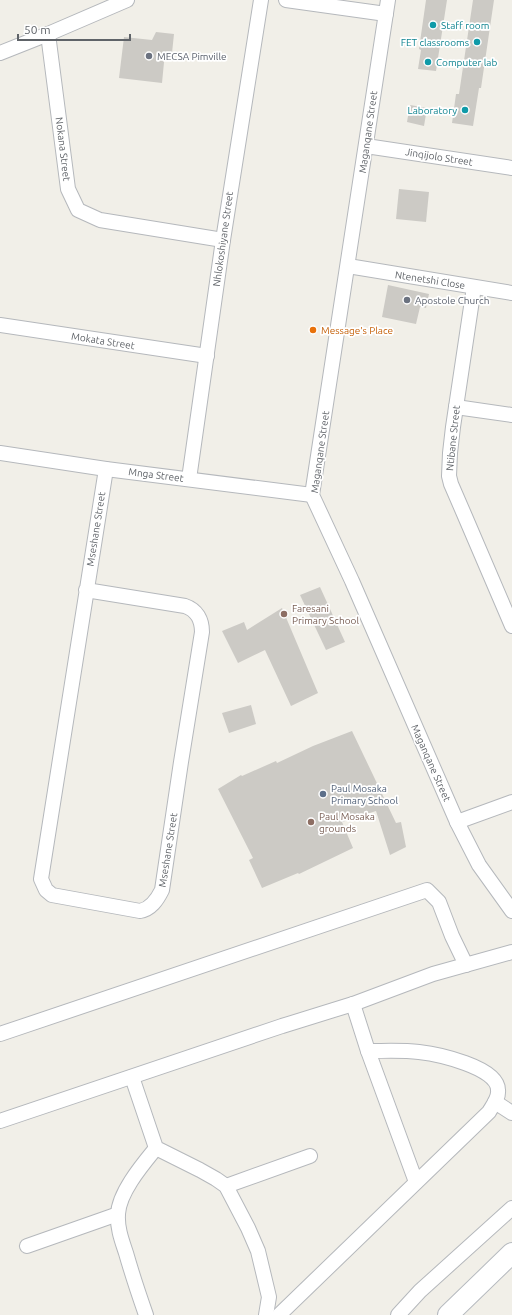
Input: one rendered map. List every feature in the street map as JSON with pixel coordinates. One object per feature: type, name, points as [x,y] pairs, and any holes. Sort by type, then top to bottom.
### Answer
[{"type":"street","points":[[0,53],[127,0]]},
{"type":"street","name":"Nhlokoshiyane Street","points":[[189,479],[223,240],[261,0]]},
{"type":"street","points":[[286,0],[386,14]]},
{"type":"street","name":"Maganqane Street","points":[[388,0],[312,495],[352,581],[457,822],[479,865],[512,911]]},
{"type":"street","name":"Nokana Street","points":[[48,34],[68,189],[78,210],[100,220],[223,240]]},
{"type":"street","name":"Jinqijolo Street","points":[[366,146],[512,168]]},
{"type":"street","name":"Ntenetshi Close","points":[[348,266],[512,293]]},
{"type":"street","name":"Ntibane Street","points":[[474,287],[456,407],[449,470],[451,484],[512,626]]},
{"type":"street","name":"Mokata Street","points":[[0,325],[207,356]]},
{"type":"street","points":[[456,407],[512,415]]},
{"type":"street","name":"Mnga Street","points":[[0,453],[106,469],[312,495]]},
{"type":"street","name":"Mseshane Street","points":[[86,590],[185,606],[191,608],[196,613],[202,625],[162,890],[153,905],[148,909],[140,911],[52,895],[46,890],[41,879],[86,590],[106,469]]},
{"type":"street","points":[[457,822],[512,802]]},
{"type":"street","points":[[4,1031],[427,890],[439,902],[452,936],[466,965]]},
{"type":"street","points":[[0,1120],[282,1026],[353,1004],[434,974],[512,952]]},
{"type":"street","points":[[353,1004],[368,1051],[416,1182]]},
{"type":"street","points":[[279,1315],[489,1112],[495,1102],[498,1091],[495,1081],[487,1073],[466,1062],[420,1052],[368,1051]]},
{"type":"street","points":[[132,1077],[156,1148],[216,1178],[226,1186],[258,1251],[269,1297],[266,1315]]},
{"type":"street","points":[[495,1102],[512,1113]]},
{"type":"street","points":[[146,1315],[119,1230],[118,1214],[125,1192],[156,1148]]},
{"type":"street","points":[[226,1186],[310,1156]]},
{"type":"street","points":[[398,1315],[420,1291],[512,1208]]},
{"type":"street","points":[[27,1246],[118,1214]]},
{"type":"street","points":[[448,1315],[512,1253]]},
{"type":"street","points":[[460,1315],[512,1268]]},
{"type":"building","name":"Staff room","points":[[426,0],[447,0],[436,71],[418,69],[421,50],[419,49]]},
{"type":"building","name":"FET classrooms","points":[[473,0],[494,0],[481,88],[479,88],[473,126],[452,123],[456,94],[459,94]]},
{"type":"building","points":[[156,32],[174,34],[172,53],[165,52],[162,83],[119,78],[124,37],[152,40]]},
{"type":"building","points":[[410,105],[427,108],[424,126],[407,122]]},
{"type":"building","points":[[399,189],[429,192],[426,222],[396,219]]},
{"type":"building","name":"Apostole Church","points":[[388,285],[429,294],[426,308],[420,307],[416,324],[382,317]]},
{"type":"building","points":[[320,587],[345,642],[326,650],[300,595]]},
{"type":"building","points":[[282,608],[318,693],[291,706],[265,650],[238,663],[222,631],[244,622],[247,630]]},
{"type":"building","points":[[251,705],[256,724],[229,733],[222,713]]},
{"type":"building","points":[[352,731],[396,823],[401,822],[406,847],[390,855],[376,811],[342,822],[353,848],[299,874],[298,873],[262,888],[249,860],[253,858],[218,789],[241,775],[242,776],[276,761],[277,763],[313,746]]},
{"type":"place","name":"Staff room","points":[[433,25]]},
{"type":"place","name":"FET classrooms","points":[[477,42]]},
{"type":"place","name":"MECSA Pimville","points":[[149,56]]},
{"type":"place","name":"Computer lab","points":[[428,62]]},
{"type":"place","name":"Laboratory","points":[[465,110]]},
{"type":"place","name":"Apostole Church","points":[[407,300]]},
{"type":"place","name":"Message's Place","points":[[313,330]]},
{"type":"place","name":"Faresani Primary School","points":[[284,614]]},
{"type":"place","name":"Paul Mosaka Primary School","points":[[323,794]]},
{"type":"place","name":"Paul Mosaka grounds","points":[[311,822]]}]
